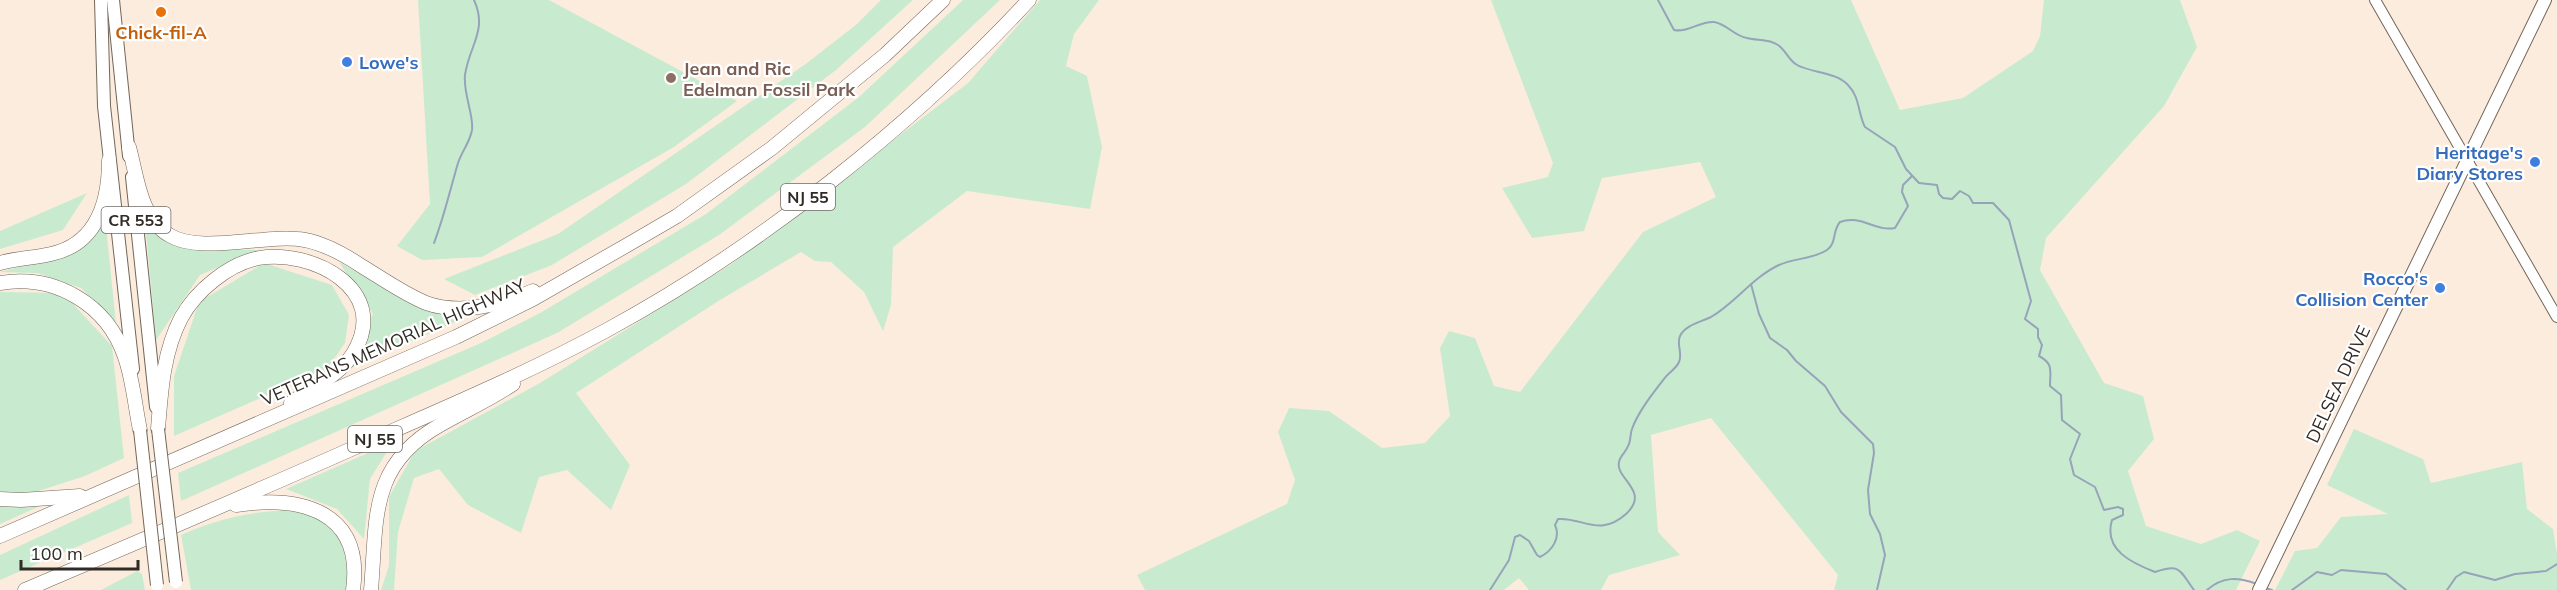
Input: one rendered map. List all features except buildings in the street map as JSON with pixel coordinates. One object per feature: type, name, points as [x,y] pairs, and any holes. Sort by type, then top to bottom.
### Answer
[{"type":"highway","name":"VETERANS MEMORIAL HIGHWAY","points":[[0,536],[456,337],[533,299],[677,216],[772,148],[885,55],[943,0]]},
{"type":"highway","name":"NJ 55","points":[[25,590],[413,422],[609,329],[723,259],[837,176],[912,113],[995,36],[1029,0]]},
{"type":"highway","points":[[129,147],[147,212],[169,235],[196,243],[256,239],[304,240],[318,243],[350,258],[418,299],[437,306],[459,308],[497,303],[528,293],[595,262]]},
{"type":"highway","points":[[0,263],[52,254],[69,248],[89,233],[106,199],[109,184],[109,160]]},
{"type":"highway","points":[[158,429],[162,384],[169,348],[181,319],[191,303],[216,279],[247,261],[270,257],[300,259],[325,268],[347,282],[361,309],[362,328],[355,350],[341,368],[270,418]]},
{"type":"highway","points":[[0,283],[25,280],[46,284],[80,297],[101,316],[118,341],[126,358],[140,430]]},
{"type":"highway","points":[[372,590],[381,492],[397,459],[418,439],[487,401],[558,354]]},
{"type":"highway","points":[[0,499],[72,497],[97,492]]},
{"type":"highway","points":[[191,520],[232,506],[264,503],[301,505],[323,513],[337,524],[350,543],[355,560],[354,590]]},
{"type":"main road","name":"CR 553","points":[[102,0],[101,56],[109,160],[158,587]]},
{"type":"main road","name":"CR 553","points":[[112,0],[177,587]]},
{"type":"main road","points":[[2375,0],[2557,317]]},
{"type":"main road","name":"DELSEA DRIVE","points":[[2259,590],[2545,0]]},
{"type":"green space","points":[[418,0],[549,0],[737,101],[674,147],[482,257],[422,260],[397,246],[430,204]]},
{"type":"green space","points":[[881,0],[913,0],[836,70],[686,184],[552,265],[475,295],[444,279],[558,234],[807,63],[857,24]]},
{"type":"green space","points":[[963,0],[1000,0],[865,127],[719,235],[557,333],[181,501],[178,473],[481,343],[540,313],[706,214],[859,97]]},
{"type":"green space","points":[[1040,0],[1099,0],[1074,34],[1066,66],[1087,76],[1102,147],[1090,209],[967,191],[893,247],[891,305],[883,331],[864,292],[831,262],[815,261],[801,252],[720,300],[576,393],[630,465],[611,510],[567,470],[539,477],[521,533],[468,505],[439,469],[414,478],[398,532],[394,590],[381,590],[389,566],[389,497],[415,451],[540,383],[730,265],[968,83]]},
{"type":"green space","points":[[1491,0],[1851,0],[1900,110],[1963,98],[2033,51],[2040,36],[2044,0],[2180,0],[2197,47],[2164,106],[2046,238],[2040,270],[2104,383],[2143,396],[2154,439],[2128,471],[2146,526],[2201,544],[2237,530],[2260,541],[2236,590],[1834,590],[1838,575],[1711,418],[1651,435],[1658,532],[1680,555],[1609,575],[1601,590],[1529,590],[1519,578],[1504,590],[1145,590],[1137,575],[1287,504],[1295,480],[1278,432],[1289,408],[1329,411],[1382,448],[1425,443],[1450,416],[1440,348],[1449,331],[1475,338],[1494,386],[1520,392],[1643,232],[1716,197],[1700,162],[1602,178],[1584,231],[1532,238],[1502,188],[1548,177],[1553,163]]},
{"type":"green space","points":[[87,193],[63,230],[0,249],[0,231]]},
{"type":"green space","points":[[105,216],[116,324],[81,288],[37,273],[0,272],[64,255],[90,241]]},
{"type":"green space","points":[[145,222],[192,249],[259,250],[200,275],[156,340]]},
{"type":"green space","points":[[339,262],[415,305],[469,316],[348,369],[373,314]]},
{"type":"green space","points":[[264,263],[332,285],[349,315],[345,343],[327,369],[174,436],[174,376],[199,302]]},
{"type":"green space","points":[[0,292],[63,293],[112,346],[124,458],[85,476],[23,496],[0,491]]},
{"type":"green space","points":[[2354,429],[2423,459],[2431,483],[2522,462],[2527,509],[2553,529],[2557,554],[2557,590],[2275,590],[2295,551],[2317,548],[2341,517],[2388,514],[2327,485]]},
{"type":"green space","points":[[393,442],[370,479],[364,539],[337,509],[286,489]]},
{"type":"green space","points":[[129,495],[132,523],[0,580],[0,555]]},
{"type":"green space","points":[[0,501],[40,506],[0,524]]},
{"type":"green space","points":[[285,510],[314,516],[334,531],[346,559],[347,590],[191,590],[181,535],[232,518]]},
{"type":"green space","points":[[137,571],[142,574],[145,590],[101,590]]},
{"type":"waterway","points":[[434,243],[458,163],[472,130],[465,75],[478,29],[478,11],[474,0]]},
{"type":"waterway","points":[[1658,0],[1674,30],[1684,30],[1709,22],[1719,23],[1742,37],[1774,43],[1781,47],[1797,65],[1843,81],[1855,95],[1865,127],[1895,147],[1906,169],[1919,183],[1937,185],[1939,194],[1943,198],[1952,199],[1960,191],[1969,196],[1973,203],[1993,203],[2009,220],[2031,301],[2025,319],[2038,329],[2038,337],[2042,345],[2039,356],[2049,365],[2050,386],[2061,395],[2062,420],[2080,434],[2070,459],[2074,475],[2095,487],[2104,510],[2118,507],[2123,509],[2123,515],[2112,520],[2110,530],[2112,540],[2122,554],[2129,560],[2155,572],[2175,568],[2182,573],[2194,590]]},
{"type":"waterway","points":[[1490,590],[1509,560],[1515,537],[1520,535],[1529,541],[1540,557],[1554,544],[1557,535],[1555,525],[1558,519],[1599,526],[1607,525],[1626,514],[1633,506],[1634,492],[1622,474],[1619,462],[1629,444],[1632,429],[1642,409],[1679,362],[1679,339],[1682,332],[1720,311],[1770,270],[1827,250],[1832,244],[1840,222],[1855,220],[1881,228],[1895,228],[1908,206],[1902,192],[1903,185],[1912,176]]},
{"type":"waterway","points":[[1751,284],[1759,314],[1770,338],[1787,350],[1825,386],[1841,412],[1873,444],[1874,453],[1868,490],[1870,514],[1880,534],[1885,555],[1877,590]]},
{"type":"waterway","points":[[2447,590],[2456,577],[2464,572],[2495,580],[2515,574],[2546,571],[2557,564]]},
{"type":"waterway","points":[[2292,590],[2317,572],[2332,575],[2341,570],[2386,574],[2406,590]]},
{"type":"waterway","points":[[2207,590],[2219,582],[2231,579],[2257,584]]},
{"type":"waterway","points":[[2265,588],[2272,590]]},
{"type":"place","name":"Chick-fil-A","points":[[161,12]]},
{"type":"place","name":"Lowe's","points":[[347,62]]},
{"type":"place","name":"Jean and Ric Edelman Fossil Park","points":[[671,78]]},
{"type":"place","name":"Heritage's Diary Stores","points":[[2535,162]]},
{"type":"place","name":"Rocco's Collision Center","points":[[2440,288]]}]
